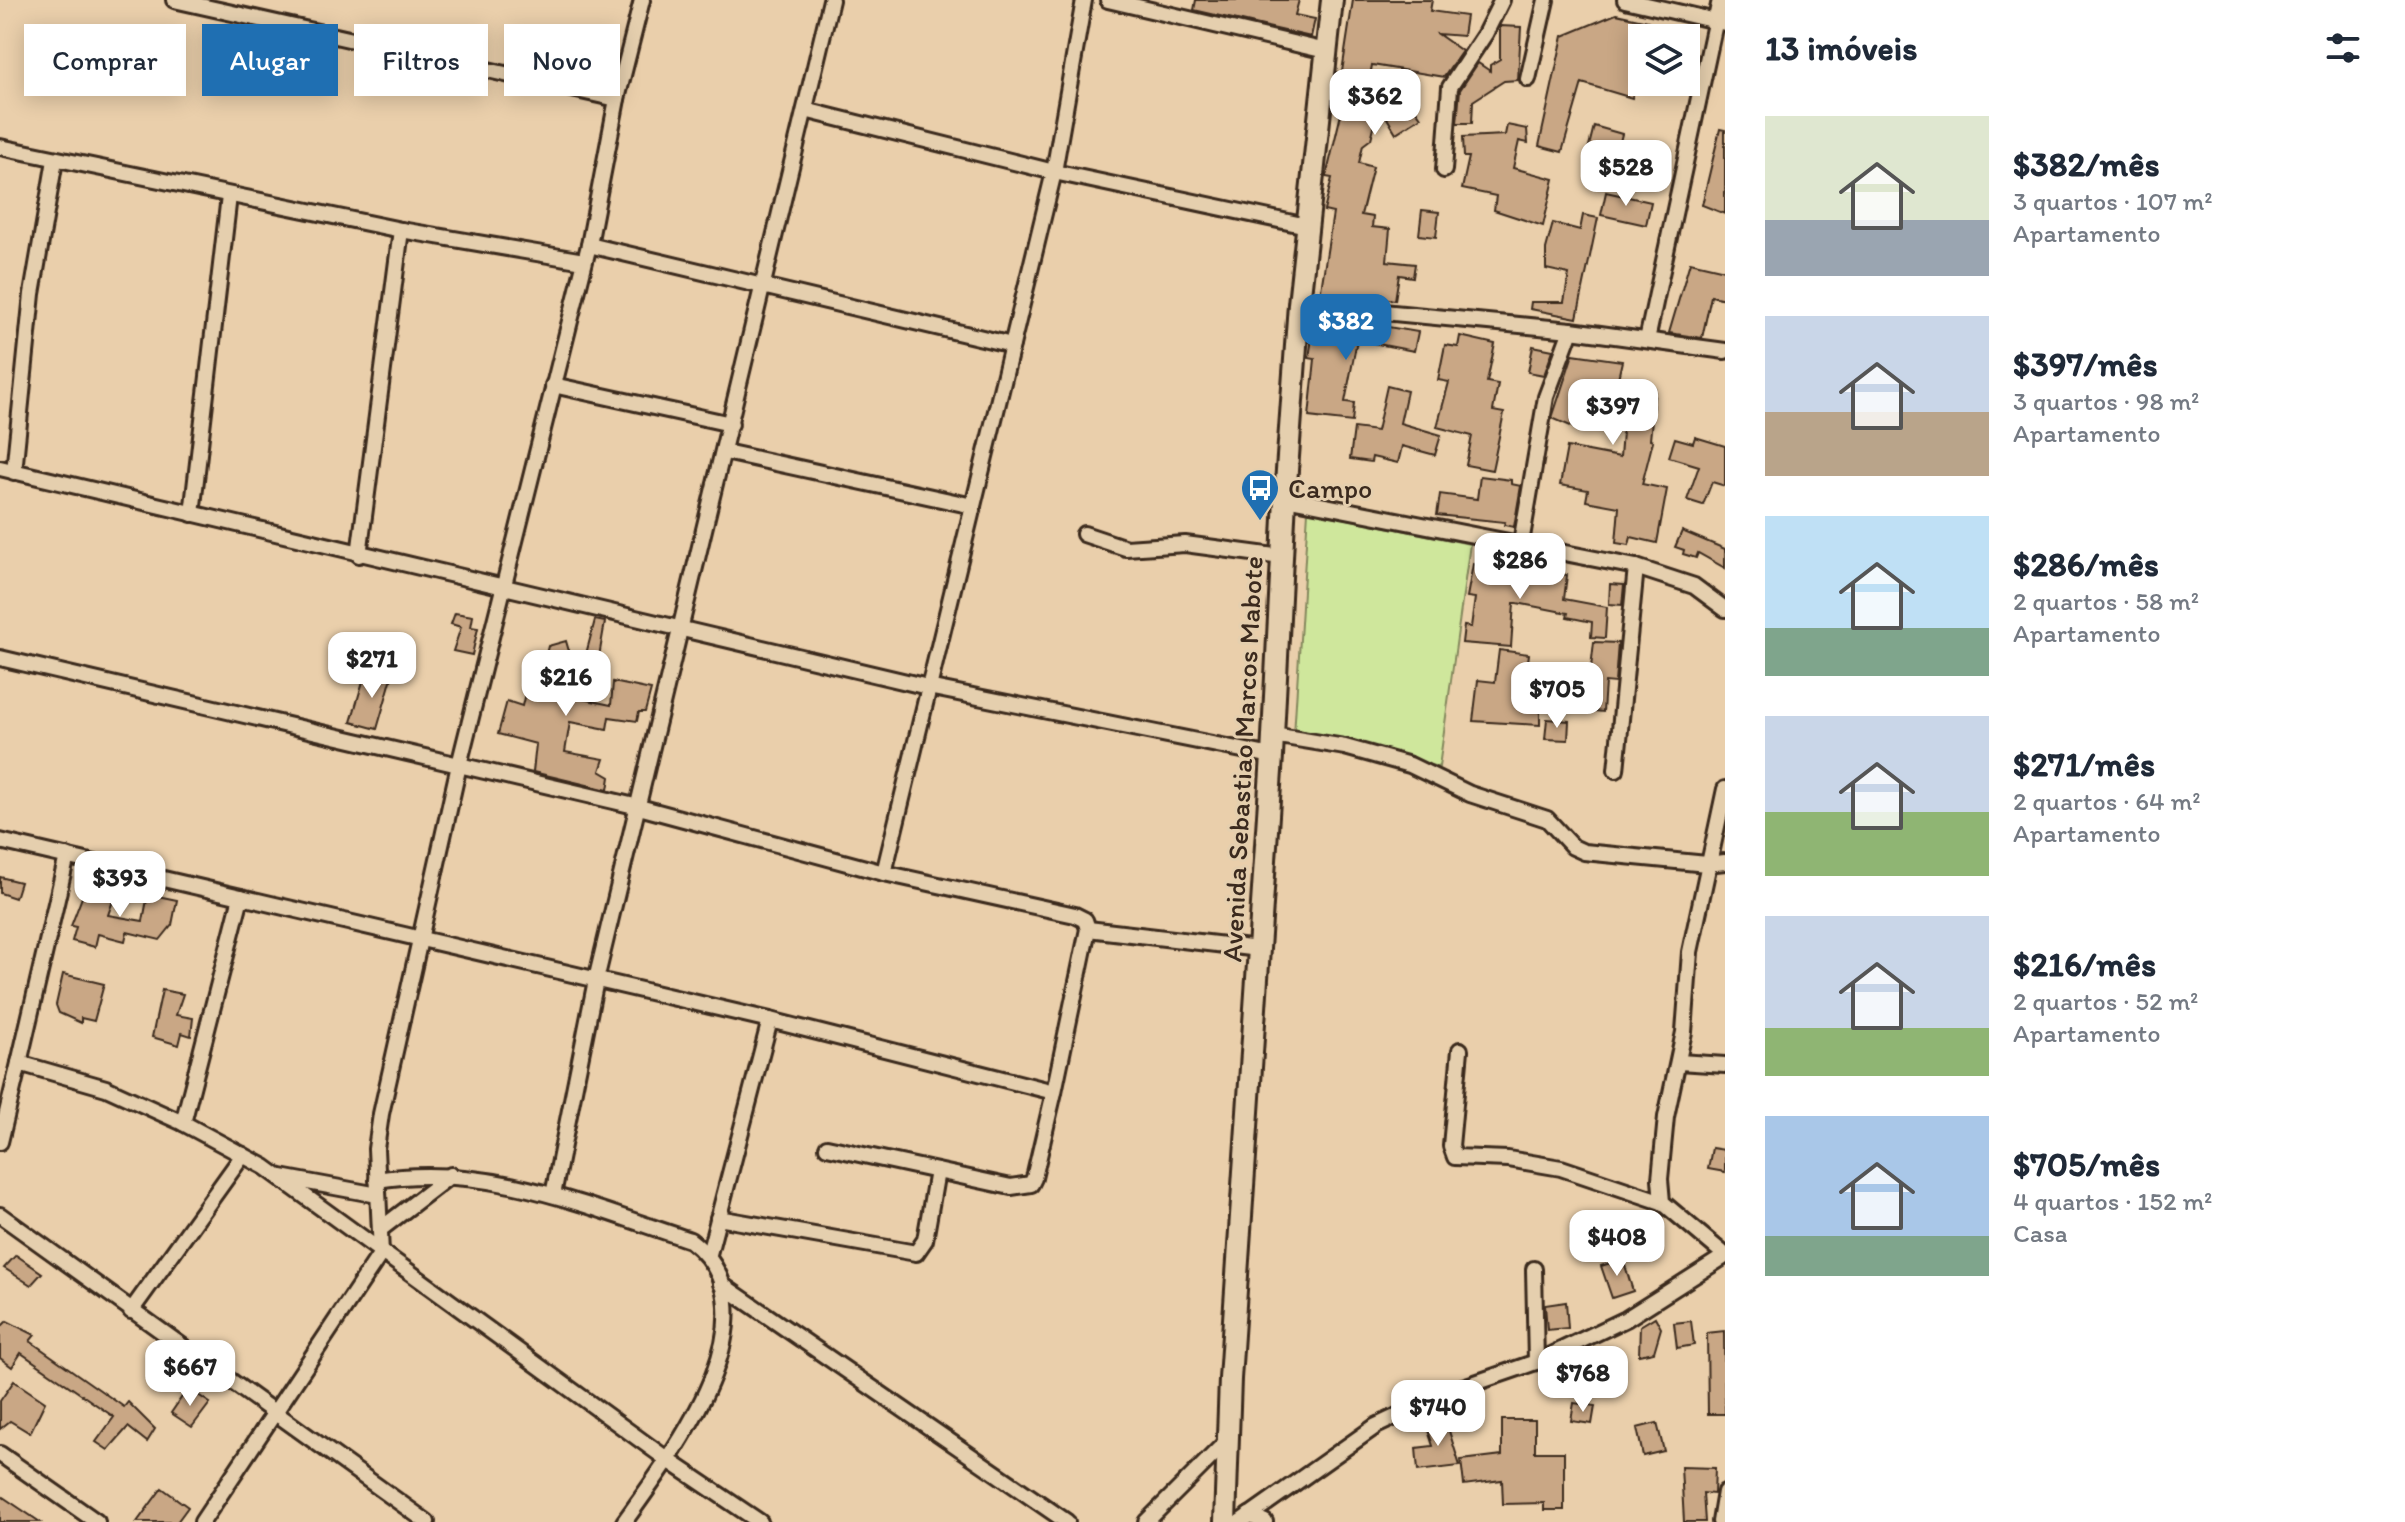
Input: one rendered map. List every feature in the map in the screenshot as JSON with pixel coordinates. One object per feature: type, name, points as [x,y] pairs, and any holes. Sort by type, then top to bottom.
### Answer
[{"type":"main road","name":"Avenida Sebastiao Marcos Mabote","points":[[1225,1522],[1227,1441],[1272,756],[1285,498],[1299,304],[1332,0]]},
{"type":"street","points":[[174,0],[617,99]]},
{"type":"street","points":[[202,1522],[276,1416],[381,1253],[382,1228],[377,1187],[381,1114],[459,765],[589,245],[617,99],[642,0]]},
{"type":"street","points":[[553,1195],[596,980],[831,0]]},
{"type":"street","points":[[884,873],[1054,172],[1084,0]]},
{"type":"street","points":[[1108,0],[1326,51]]},
{"type":"street","points":[[1444,170],[1450,87],[1485,34],[1502,0]]},
{"type":"street","points":[[1528,79],[1546,0]]},
{"type":"street","points":[[1625,0],[1720,22]]},
{"type":"street","points":[[1647,340],[1720,22],[1720,0]]},
{"type":"street","points":[[805,110],[1054,172],[1307,226]]},
{"type":"street","points":[[0,147],[401,230],[584,261]]},
{"type":"street","points":[[55,160],[7,470],[928,687],[1272,756]]},
{"type":"street","points":[[192,514],[229,196]]},
{"type":"street","points":[[359,555],[401,230]]},
{"type":"street","points":[[589,245],[1012,345]]},
{"type":"street","points":[[1299,304],[1571,330],[1725,351]]},
{"type":"street","points":[[1521,543],[1546,397],[1571,330]]},
{"type":"street","points":[[553,385],[731,424]]},
{"type":"street","points":[[725,452],[973,506]]},
{"type":"street","points":[[1285,498],[1636,567],[1694,586],[1725,609]]},
{"type":"street","points":[[1084,534],[1126,548],[1185,544],[1282,557]]},
{"type":"street","points":[[1616,770],[1636,567]]},
{"type":"street","points":[[0,658],[639,807],[884,873],[1075,915],[1085,920],[1088,929],[1031,1184],[1011,1187],[827,1147]]},
{"type":"street","points":[[1273,735],[1345,747],[1410,765],[1470,794],[1547,819],[1573,847],[1584,852],[1707,864],[1725,862]]},
{"type":"street","points":[[1662,1202],[1660,1179],[1666,1117],[1679,1062],[1690,952],[1725,789]]},
{"type":"street","points":[[0,841],[770,1020],[1054,1092]]},
{"type":"street","points":[[0,1142],[67,856]]},
{"type":"street","points":[[183,1123],[241,897]]},
{"type":"street","points":[[1088,929],[1259,949]]},
{"type":"street","points":[[709,1254],[770,1020]]},
{"type":"street","points":[[1244,1519],[1376,1426],[1446,1393],[1536,1362],[1626,1319],[1725,1256],[1662,1202],[1561,1168],[1508,1159],[1455,1157],[1451,1146],[1460,1050]]},
{"type":"street","points":[[1679,1062],[1725,1065]]},
{"type":"street","points":[[19,1063],[106,1088],[183,1123],[277,1176],[668,1460],[760,1522]]},
{"type":"street","points":[[131,1311],[243,1155]]},
{"type":"street","points":[[718,1218],[916,1253],[925,1240],[937,1171]]},
{"type":"street","points":[[277,1176],[377,1187],[409,1175],[451,1175],[553,1195],[690,1240],[709,1254],[721,1284],[725,1310],[722,1356],[668,1460],[624,1522]]},
{"type":"street","points":[[382,1228],[451,1175]]},
{"type":"street","points":[[0,1215],[427,1522]]},
{"type":"street","points":[[1534,1269],[1536,1362]]},
{"type":"street","points":[[721,1284],[1067,1522]]},
{"type":"street","points":[[1146,1522],[1227,1441]]},
{"type":"street","points":[[0,1454],[97,1522]]},
{"type":"street","points":[[1720,1522],[1725,1492]]},
{"type":"street","points":[[1244,1519],[1265,1522]]},
{"type":"green space","points":[[1308,511],[1470,544],[1439,767],[1294,735]]},
{"type":"building","points":[[1196,0],[1299,0],[1295,15],[1315,19],[1311,37],[1194,10]]},
{"type":"building","points":[[1353,0],[1432,0],[1430,11],[1466,16],[1463,36],[1438,34],[1462,51],[1444,77],[1372,65],[1366,100],[1380,103],[1371,139],[1363,145],[1359,163],[1373,167],[1361,215],[1373,217],[1372,227],[1390,229],[1387,261],[1415,264],[1413,277],[1399,275],[1395,300],[1381,298],[1380,302],[1320,296],[1333,213],[1324,211],[1332,178],[1326,177],[1341,114],[1337,104]]},
{"type":"building","points":[[1616,14],[1648,21],[1647,24],[1628,24],[1628,96],[1632,98],[1582,83],[1562,152],[1539,146],[1563,36]]},
{"type":"building","points":[[1500,26],[1521,27],[1518,80],[1504,81],[1473,101],[1472,123],[1457,123],[1460,90],[1478,63],[1490,71],[1490,65],[1500,59]]},
{"type":"building","points":[[1411,103],[1421,117],[1396,133],[1387,118]]},
{"type":"building","points":[[1507,125],[1527,129],[1528,143],[1519,141],[1513,168],[1554,179],[1543,226],[1494,210],[1496,196],[1462,189],[1469,157],[1464,157],[1463,137],[1505,135]]},
{"type":"building","points":[[1594,126],[1622,134],[1614,165],[1586,158]]},
{"type":"building","points":[[1720,129],[1725,130],[1725,214],[1702,205]]},
{"type":"building","points":[[1606,192],[1651,202],[1646,225],[1601,215]]},
{"type":"building","points":[[1422,210],[1439,212],[1436,237],[1419,235]]},
{"type":"building","points":[[1583,215],[1598,218],[1577,318],[1530,309],[1531,302],[1564,302],[1569,274],[1546,269],[1546,249],[1553,223],[1580,230]]},
{"type":"building","points":[[1690,262],[1725,270],[1725,299],[1711,296],[1702,338],[1669,333]]},
{"type":"building","points":[[1335,317],[1377,321],[1376,325],[1418,332],[1414,351],[1357,340],[1345,402],[1354,403],[1352,422],[1309,417],[1315,359],[1309,358],[1313,331],[1333,334]]},
{"type":"building","points":[[1460,336],[1495,344],[1487,382],[1498,384],[1493,411],[1504,413],[1492,470],[1466,465],[1472,436],[1437,427],[1449,382],[1438,380],[1445,345],[1458,347]]},
{"type":"building","points":[[1533,346],[1553,350],[1544,375],[1528,372]]},
{"type":"building","points":[[1573,354],[1622,361],[1617,383],[1655,388],[1650,440],[1653,441],[1642,484],[1667,489],[1657,543],[1631,537],[1629,545],[1616,543],[1619,507],[1586,501],[1588,490],[1560,485],[1567,447],[1620,457],[1624,406],[1593,402],[1590,408],[1583,409],[1575,428],[1552,418]]},
{"type":"building","points":[[1387,386],[1407,391],[1400,423],[1441,435],[1435,455],[1402,446],[1398,463],[1372,457],[1371,462],[1350,459],[1354,428],[1377,431]]},
{"type":"building","points":[[1695,437],[1725,446],[1725,486],[1712,482],[1703,505],[1687,500],[1699,466],[1669,457],[1675,438],[1693,443]]},
{"type":"building","points":[[1480,476],[1511,480],[1511,484],[1521,486],[1514,527],[1504,525],[1505,522],[1437,515],[1440,494],[1477,499]]},
{"type":"building","points":[[1682,531],[1725,549],[1725,568],[1698,553],[1696,558],[1683,554],[1684,550],[1675,547]]},
{"type":"building","points":[[1488,556],[1533,566],[1533,570],[1567,575],[1564,599],[1607,607],[1605,638],[1591,637],[1592,622],[1567,617],[1568,613],[1514,603],[1511,647],[1462,643],[1464,626],[1471,627],[1475,598],[1467,597],[1473,564],[1485,567]]},
{"type":"building","points":[[1610,584],[1624,585],[1622,605],[1609,604]]},
{"type":"building","points":[[455,613],[473,616],[471,627],[478,628],[472,655],[453,651],[461,627],[451,624]]},
{"type":"building","points":[[595,620],[605,622],[596,674],[581,673]]},
{"type":"building","points":[[566,641],[577,679],[573,697],[611,705],[613,682],[651,690],[645,712],[639,712],[637,721],[609,717],[607,729],[570,722],[565,752],[604,759],[600,771],[610,777],[608,790],[533,772],[536,744],[498,734],[507,701],[522,706],[532,663],[543,666],[548,646]]},
{"type":"building","points":[[1594,642],[1618,643],[1615,683],[1605,682],[1603,712],[1586,710]]},
{"type":"building","points":[[1499,650],[1529,654],[1523,699],[1540,699],[1540,725],[1473,721],[1478,680],[1495,682]]},
{"type":"building","points":[[366,671],[392,677],[377,729],[351,722]]},
{"type":"building","points":[[1547,719],[1569,721],[1568,740],[1545,739]]},
{"type":"building","points":[[0,877],[20,882],[15,898],[0,893]]},
{"type":"building","points":[[84,892],[115,895],[108,915],[143,921],[148,894],[177,900],[172,925],[160,940],[127,932],[125,941],[98,934],[95,947],[72,941],[76,927],[71,926]]},
{"type":"building","points":[[63,974],[104,984],[94,1021],[81,1018],[81,1023],[59,1013],[56,1005]]},
{"type":"building","points":[[162,990],[183,994],[176,1015],[193,1018],[191,1036],[182,1033],[179,1045],[152,1037]]},
{"type":"building","points":[[1712,1148],[1725,1150],[1725,1172],[1708,1169]]},
{"type":"building","points":[[16,1255],[42,1273],[31,1285],[4,1268]]},
{"type":"building","points":[[1623,1259],[1633,1291],[1612,1298],[1601,1266]]},
{"type":"building","points":[[1566,1302],[1568,1328],[1547,1330],[1545,1305]]},
{"type":"building","points":[[1655,1317],[1661,1328],[1654,1352],[1639,1355],[1640,1326]]},
{"type":"building","points":[[7,1321],[35,1335],[30,1341],[124,1407],[128,1402],[155,1429],[147,1442],[128,1427],[108,1450],[96,1442],[114,1417],[21,1353],[12,1367],[0,1358],[0,1328]]},
{"type":"building","points":[[1691,1321],[1694,1345],[1677,1348],[1674,1323]]},
{"type":"building","points":[[1724,1331],[1725,1414],[1708,1414],[1707,1333]]},
{"type":"building","points":[[14,1381],[45,1402],[30,1433],[10,1421],[0,1429],[0,1401]]},
{"type":"building","points":[[188,1388],[210,1403],[192,1427],[171,1413]]},
{"type":"building","points":[[1574,1403],[1595,1406],[1592,1424],[1571,1421]]},
{"type":"building","points":[[1444,1415],[1460,1466],[1418,1471],[1416,1448],[1433,1446],[1425,1421]]},
{"type":"building","points":[[1502,1420],[1535,1420],[1535,1452],[1564,1452],[1564,1510],[1544,1510],[1544,1503],[1503,1504],[1502,1480],[1464,1485],[1461,1460],[1502,1455]]},
{"type":"building","points":[[1657,1423],[1664,1451],[1643,1456],[1637,1428]]},
{"type":"building","points":[[1681,1467],[1715,1468],[1714,1494],[1703,1493],[1705,1522],[1684,1522]]},
{"type":"building","points":[[162,1488],[188,1507],[177,1522],[137,1522]]},
{"type":"building","points":[[0,1495],[40,1522],[0,1522]]},
{"type":"place","name":"Campo","points":[[1260,522]]}]
